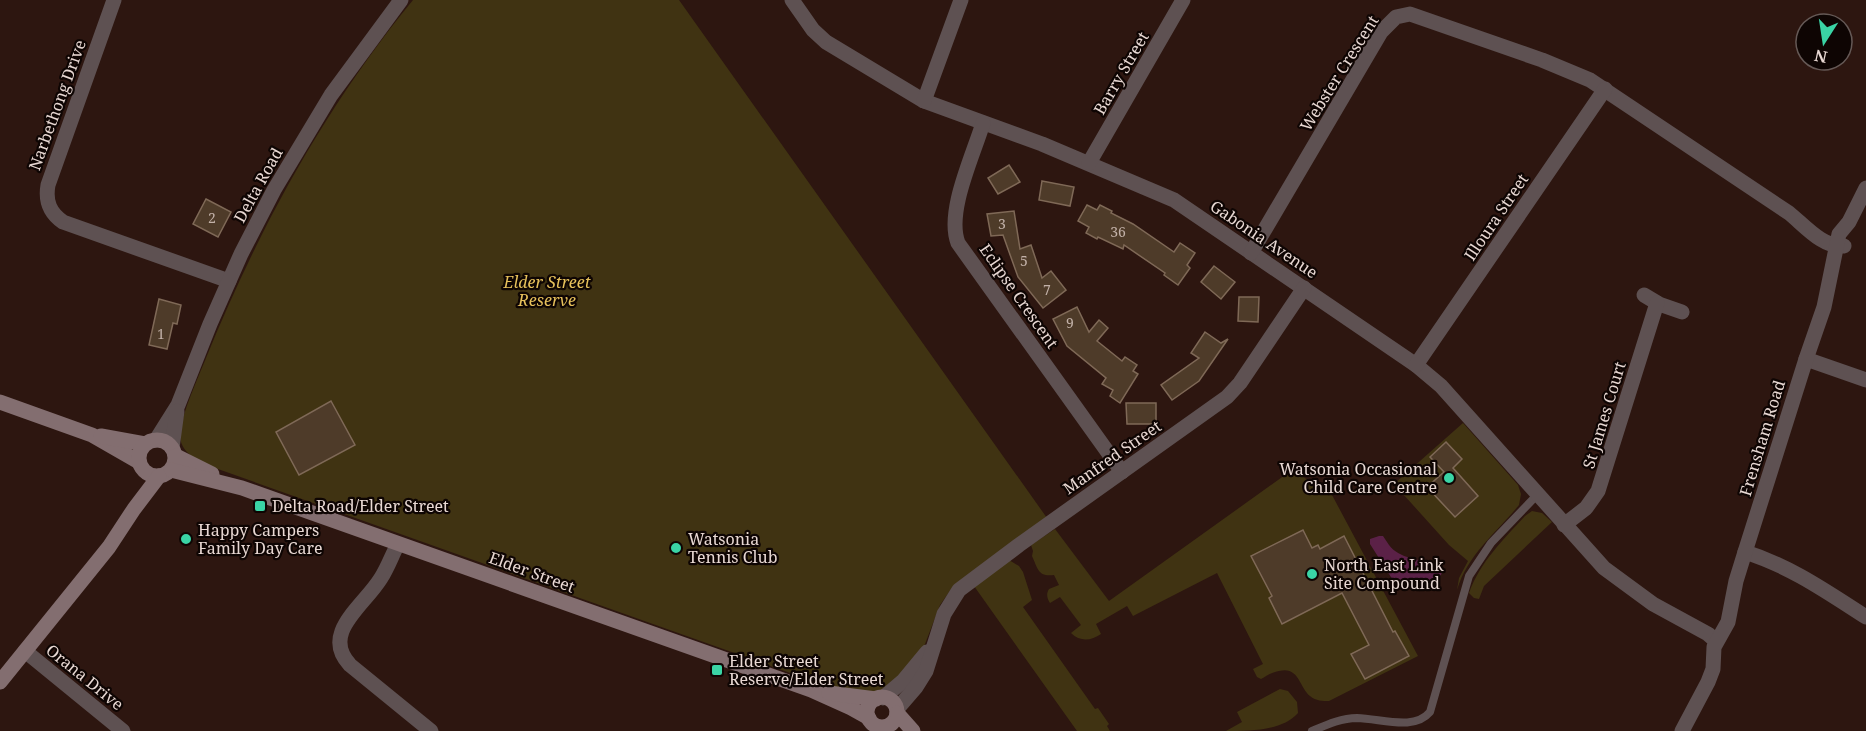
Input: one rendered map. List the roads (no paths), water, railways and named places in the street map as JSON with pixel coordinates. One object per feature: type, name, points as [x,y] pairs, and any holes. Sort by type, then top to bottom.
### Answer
[{"type":"street","name":"Narbethong Drive","points":[[114,0],[48,185],[46,199],[48,205],[56,217],[63,222],[229,281]]},
{"type":"street","name":"Delta Road","points":[[169,463],[178,405],[198,352],[229,281],[274,189],[352,63],[401,0]]},
{"type":"street","name":"Gabonia Avenue","points":[[792,0],[813,30],[826,42],[924,101],[1034,141],[1174,200],[1416,365],[1441,386],[1604,568],[1696,639],[1710,639]]},
{"type":"street","points":[[924,101],[961,0]]},
{"type":"street","name":"Barry Street","points":[[1089,163],[1183,0]]},
{"type":"street","name":"Webster Crescent","points":[[1251,253],[1381,32],[1396,17],[1410,14],[1574,72],[1605,88],[1789,213],[1839,244]]},
{"type":"street","name":"Illoura Street","points":[[1416,365],[1605,88]]},
{"type":"street","name":"Eclipse Crescent","points":[[983,123],[955,209],[954,228],[958,243],[1122,472]]},
{"type":"street","name":"Frensham Road","points":[[1682,731],[1712,671],[1710,639],[1728,622],[1736,581],[1806,359],[1824,307],[1843,266],[1839,244],[1861,218],[1865,190]]},
{"type":"street","name":"Manfred Street","points":[[897,711],[926,671],[948,606],[959,590],[1233,391],[1304,288]]},
{"type":"street","name":"St James Court","points":[[1564,525],[1586,508],[1598,491],[1651,299],[1682,312]]},
{"type":"street","points":[[1806,359],[1866,380]]},
{"type":"street","points":[[0,402],[92,435],[140,465],[149,475],[169,463]]},
{"type":"street","name":"Delta Road","points":[[151,442],[178,405]]},
{"type":"street","points":[[0,682],[109,547],[134,508],[169,463],[168,443],[92,435]]},
{"type":"street","points":[[134,508],[140,452],[151,442]]},
{"type":"street","name":"Elder Street","points":[[169,463],[811,690],[869,718]]},
{"type":"street","points":[[398,544],[381,578],[341,631],[338,645],[343,658],[350,665],[431,731]]},
{"type":"street","points":[[1745,552],[1776,563],[1802,576],[1866,618]]},
{"type":"street","name":"Manfred Street","points":[[880,698],[903,681],[933,645]]},
{"type":"street","name":"Orana Drive","points":[[25,651],[123,731]]},
{"type":"street","name":"Elder Street","points":[[811,690],[880,698]]},
{"type":"street","points":[[897,711],[893,729],[879,727],[869,718],[868,709],[880,698],[892,701],[913,731]]},
{"type":"lane","points":[[1312,731],[1336,722],[1357,718],[1408,728],[1422,724],[1430,712],[1469,576],[1491,543],[1538,494]]},
{"type":"place","name":"Watsonia Occasional Child Care Centre","points":[[1449,478]]},
{"type":"place","name":"Delta Road/Elder Street","points":[[260,506]]},
{"type":"place","name":"Happy Campers Family Day Care","points":[[186,539]]},
{"type":"place","name":"Watsonia Tennis Club","points":[[676,548]]},
{"type":"place","name":"North East Link Site Compound","points":[[1312,574]]},
{"type":"place","name":"Elder Street Reserve/Elder Street","points":[[717,670]]},
{"type":"park label","name":"Elder Street Reserve","points":[[547,291]]}]
